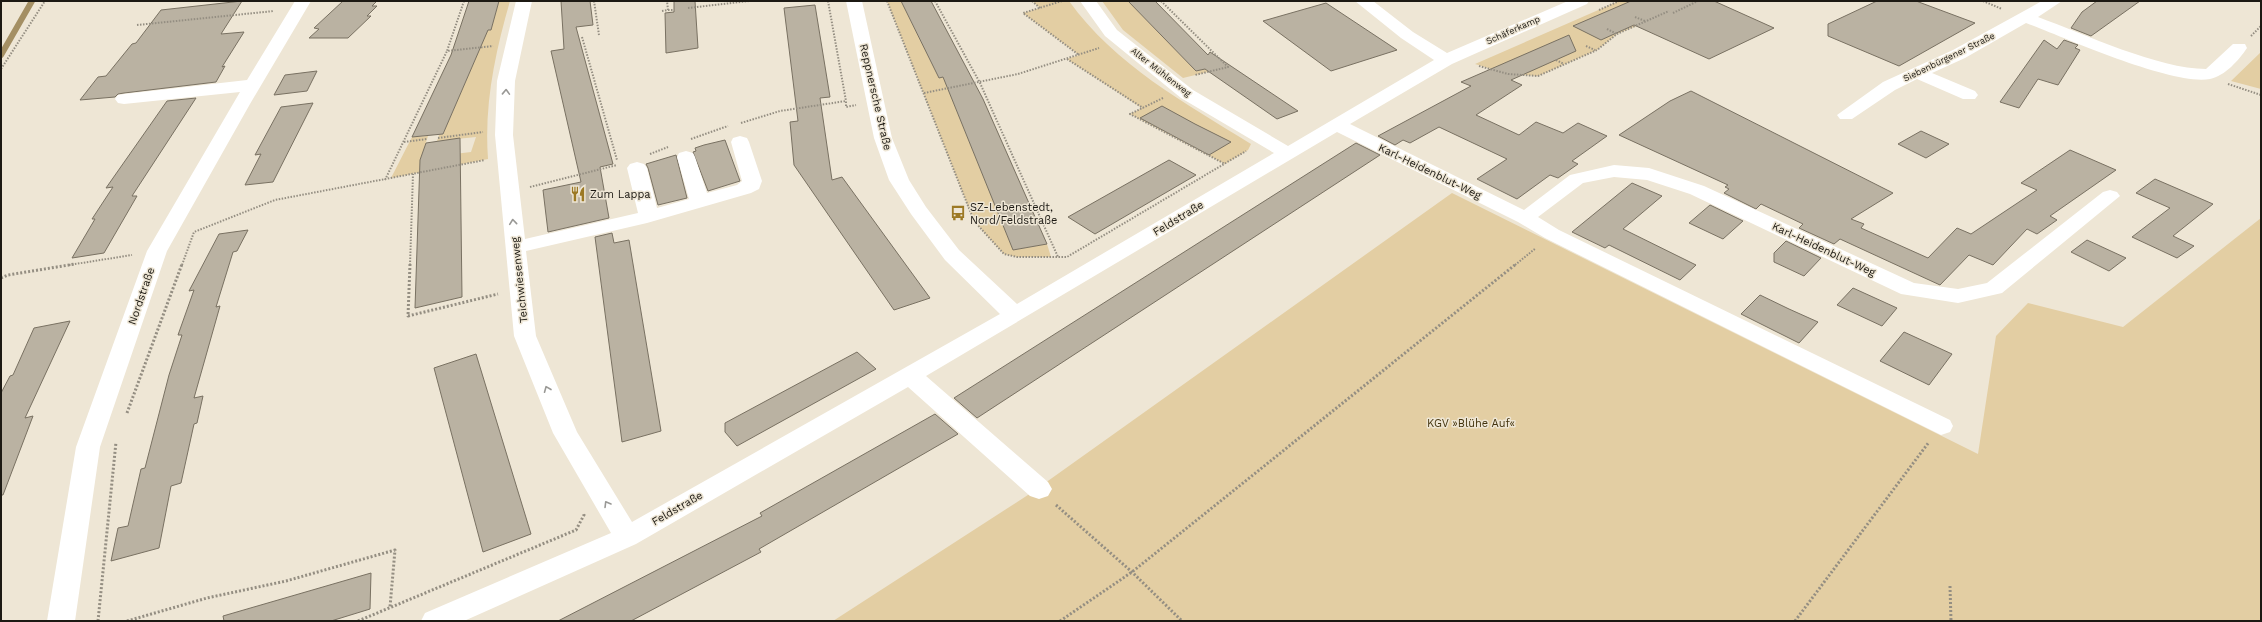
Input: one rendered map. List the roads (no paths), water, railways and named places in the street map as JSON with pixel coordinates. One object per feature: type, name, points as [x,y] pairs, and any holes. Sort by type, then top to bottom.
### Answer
[{"type":"street","name":"Teichwiesenweg","points":[[524,1],[506,81],[504,135],[525,336],[565,433],[627,537]]},
{"type":"street","name":"Reppnersche Straße","points":[[854,1],[883,138],[899,180],[918,210],[952,255],[1015,315]]},
{"type":"street","name":"Alter Mühlenweg","points":[[1088,1],[1112,33],[1187,94],[1287,153]]},
{"type":"street","points":[[1363,1],[1407,35],[1446,60]]},
{"type":"street","name":"Schäferkamp","points":[[1446,60],[1581,1]]},
{"type":"street","name":"Siebenbürgener Straße","points":[[1846,115],[1889,86],[1959,54],[2027,18],[2054,1]]},
{"type":"street","name":"Nordstraße","points":[[61,621],[88,447],[157,251],[252,85],[301,5]]},
{"type":"street","points":[[2027,18],[2161,66],[2188,73],[2203,74],[2212,72],[2239,48]]},
{"type":"street","name":"Feldstraße","points":[[434,621],[627,537],[1015,315],[1335,124],[1446,60]]},
{"type":"street","points":[[1917,73],[1969,95]]},
{"type":"street","points":[[124,99],[252,85]]},
{"type":"street","name":"Karl-Heidenblut-Weg","points":[[1335,124],[1525,218],[1552,234],[1941,426]]},
{"type":"street","points":[[516,247],[649,216],[744,189],[752,184],[736,131]]},
{"type":"street","points":[[681,148],[700,202]]},
{"type":"street","points":[[643,161],[649,216]]},
{"type":"street","name":"Karl-Heidenblut-Weg","points":[[1525,218],[1577,179],[1614,171],[1649,174],[1697,190],[1909,289],[1958,296],[1994,288],[2024,266],[2110,196]]},
{"type":"street","points":[[910,375],[1039,489]]},
{"type":"waterway","points":[[1,55],[32,1]]},
{"type":"place","name":"Zum Lappa","points":[[578,194]]},
{"type":"place","name":"SZ-Lebenstedt, Nord/Feldstraße","points":[[958,213]]},
{"type":"park label","name":"KGV »Blühe Auf«","points":[[1471,423]]}]
